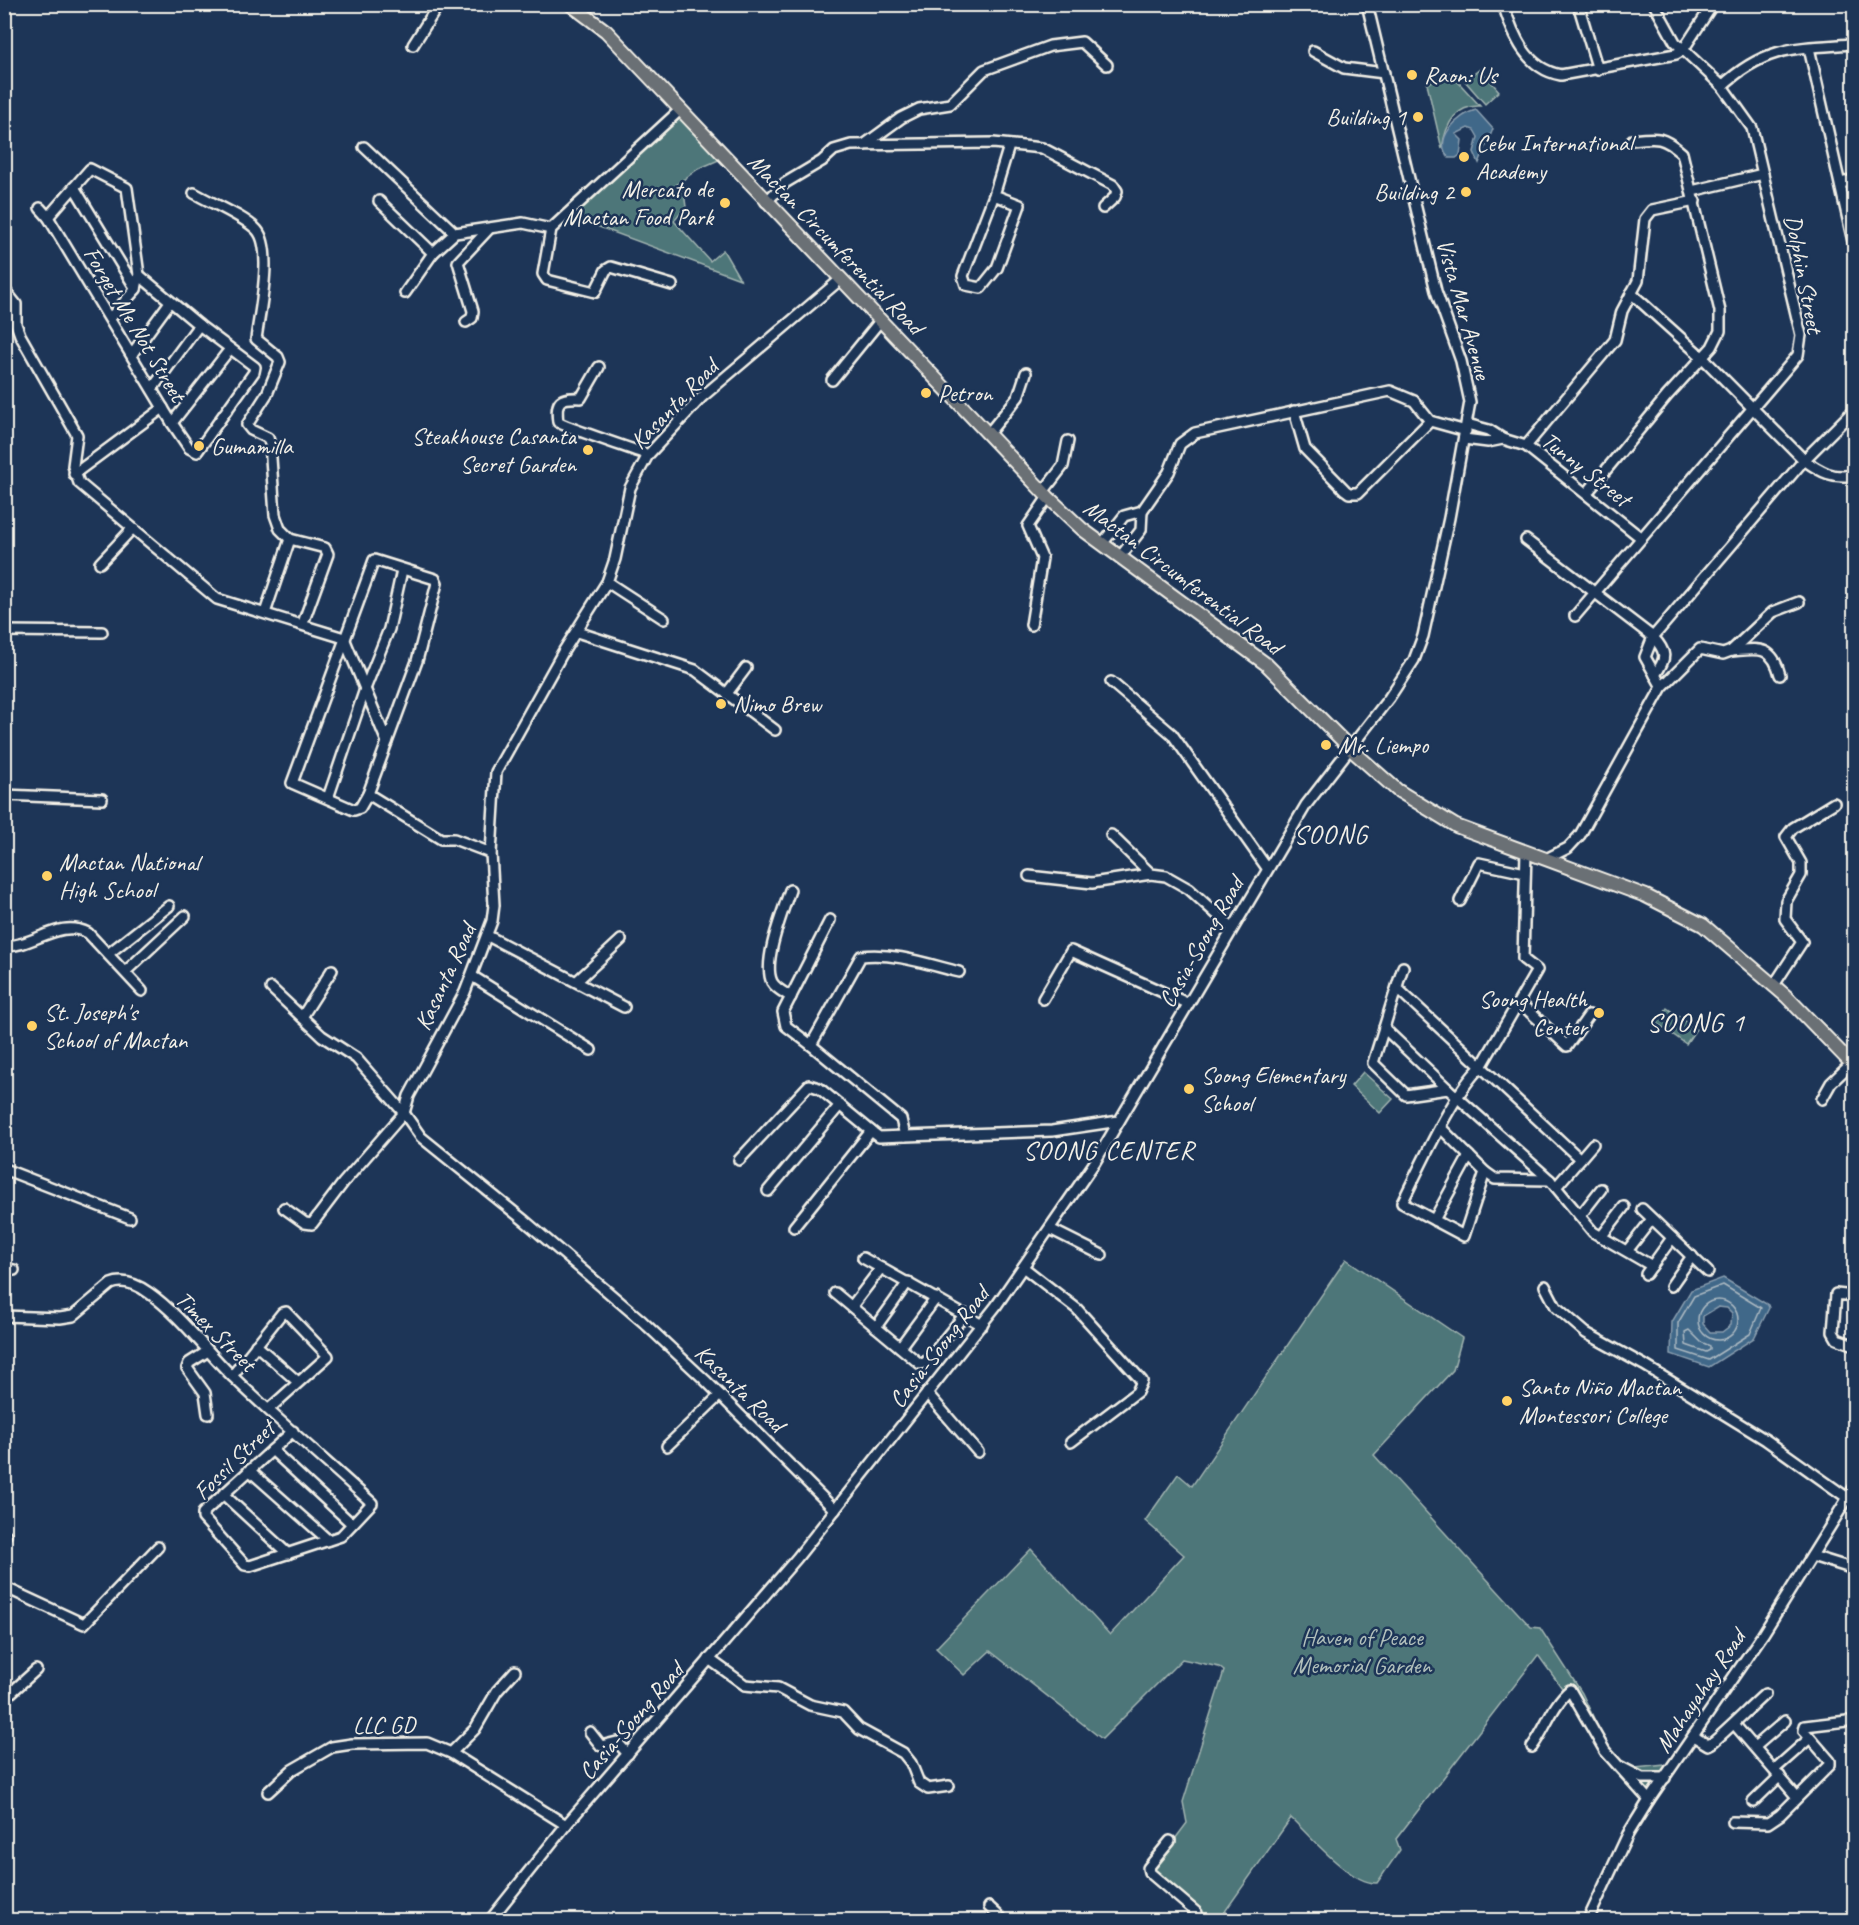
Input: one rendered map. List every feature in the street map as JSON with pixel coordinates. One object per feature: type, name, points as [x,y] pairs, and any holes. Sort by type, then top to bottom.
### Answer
[{"type":"main road","name":"Mactan Circumferential Road","points":[[570,4],[606,31],[1045,495],[1102,544],[1266,664],[1349,747],[1397,789],[1456,826],[1646,896],[1695,921],[1736,951],[1774,985],[1853,1064]]},
{"type":"street","points":[[413,45],[440,4]]},
{"type":"street","name":"Vista Mar Avenue","points":[[1349,747],[1407,674],[1418,653],[1466,431],[1470,402],[1468,388],[1436,291],[1367,4]]},
{"type":"street","points":[[1503,4],[1511,29],[1522,49],[1541,68],[1561,75],[1664,57],[1683,50],[1713,4]]},
{"type":"street","points":[[1578,4],[1598,70]]},
{"type":"street","name":"Dolphin Street","points":[[1575,616],[1640,537],[1753,410],[1798,355],[1801,335],[1752,128],[1722,86],[1683,50],[1670,34],[1654,4]]},
{"type":"street","points":[[864,145],[901,118],[919,109],[950,104],[984,70],[1050,46],[1082,42],[1107,65]]},
{"type":"street","points":[[1722,86],[1761,57],[1809,48],[1854,44]]},
{"type":"street","points":[[1809,48],[1854,246]]},
{"type":"street","points":[[1313,51],[1344,68],[1384,73]]},
{"type":"street","points":[[672,285],[610,267],[606,270],[595,292],[547,280],[543,274],[551,229],[680,110]]},
{"type":"street","points":[[1587,493],[1712,348],[1720,331],[1720,311],[1682,153],[1668,140],[1652,137],[1632,140]]},
{"type":"street","points":[[766,202],[785,183],[822,161],[841,146],[993,142],[1048,150],[1081,170],[1113,184],[1117,191],[1115,197],[1103,208]]},
{"type":"street","points":[[994,195],[1020,205],[997,268],[981,288],[973,288],[966,285],[963,276],[1010,146]]},
{"type":"street","points":[[364,147],[455,234]]},
{"type":"street","points":[[48,217],[86,172],[96,170],[127,188],[139,275],[136,289],[110,318]]},
{"type":"street","points":[[1526,446],[1615,340],[1622,311],[1638,281],[1645,219],[1652,210],[1763,174]]},
{"type":"street","points":[[1840,183],[1854,180]]},
{"type":"street","points":[[74,187],[136,289]]},
{"type":"street","points":[[194,193],[252,226],[263,238],[265,256],[256,339],[278,357],[280,362],[267,394],[247,424],[251,430],[268,438],[270,444],[276,523],[290,539],[327,550],[303,623]]},
{"type":"street","points":[[380,201],[433,253]]},
{"type":"street","name":"Forget Me Not Street","points":[[40,208],[48,217],[172,423],[189,448],[197,452],[254,372],[252,364],[230,349]]},
{"type":"street","points":[[405,293],[433,253],[455,234],[524,222],[551,229]]},
{"type":"street","points":[[466,322],[472,318],[473,311],[458,262],[488,230]]},
{"type":"street","points":[[139,275],[230,349],[172,423]]},
{"type":"street","name":"Kasanta Road","points":[[835,1510],[642,1321],[525,1221],[421,1137],[404,1113],[409,1096],[472,976],[488,936],[494,905],[490,853],[496,772],[563,652],[607,582],[615,559],[626,499],[648,455],[702,397],[841,279]]},
{"type":"street","points":[[4,289],[16,304],[16,324],[20,335],[77,435],[74,474],[79,483],[218,599],[303,623],[344,638],[387,742]]},
{"type":"street","points":[[1630,293],[1702,357],[1804,460],[1823,474],[1841,477],[1854,475]]},
{"type":"street","points":[[132,354],[170,302]]},
{"type":"street","points":[[832,380],[880,321]]},
{"type":"street","points":[[152,389],[199,325]]},
{"type":"street","points":[[598,367],[581,398],[568,396],[561,400],[558,407],[558,422],[564,427],[586,432],[648,455]]},
{"type":"street","points":[[988,434],[1018,397],[1026,373]]},
{"type":"street","points":[[1120,557],[1141,530],[1142,511],[1169,472],[1180,444],[1194,433],[1390,391],[1414,401],[1430,421],[1466,431]]},
{"type":"street","points":[[74,474],[163,408]]},
{"type":"street","points":[[1662,687],[1646,662],[1645,653],[1653,637],[1804,460],[1854,410]]},
{"type":"street","points":[[1294,411],[1305,449],[1345,490],[1354,494],[1430,421]]},
{"type":"street","name":"Tunny Street","points":[[1466,431],[1489,430],[1503,439],[1526,446],[1640,537]]},
{"type":"street","name":"Tunny Street","points":[[1466,431],[1488,442],[1503,439]]},
{"type":"street","points":[[1031,625],[1042,558],[1028,526],[1063,466],[1068,441]]},
{"type":"street","points":[[1102,544],[1124,516],[1142,511]]},
{"type":"street","points":[[100,563],[132,529]]},
{"type":"street","points":[[265,613],[290,539]]},
{"type":"street","points":[[1526,540],[1653,637],[1665,650],[1665,657],[1655,675]]},
{"type":"street","points":[[374,560],[435,579],[437,583],[417,661],[368,794],[360,808],[354,810],[292,783],[344,638],[374,560]]},
{"type":"street","points":[[328,798],[365,689],[389,629],[402,570]]},
{"type":"street","points":[[607,582],[664,619]]},
{"type":"street","points":[[1731,651],[1773,612],[1788,604],[1799,602]]},
{"type":"street","points":[[4,631],[102,632]]},
{"type":"street","points":[[577,632],[695,670],[728,692],[775,730]]},
{"type":"street","points":[[1546,859],[1568,848],[1581,835],[1662,687],[1700,649],[1723,654],[1731,651],[1764,650],[1771,654],[1780,675]]},
{"type":"street","points":[[728,692],[746,668]]},
{"type":"street","points":[[1111,682],[1173,734],[1267,868]]},
{"type":"street","name":"Casia-Soong Road","points":[[490,1920],[566,1825],[835,1510],[982,1325],[1050,1229],[1119,1121],[1158,1059],[1187,1003],[1267,868],[1306,805],[1349,747]]},
{"type":"street","points":[[368,794],[441,839],[454,839],[490,853]]},
{"type":"street","points":[[4,795],[102,799]]},
{"type":"street","points":[[1774,985],[1802,942],[1785,919],[1786,901],[1801,875],[1801,863],[1786,837],[1793,828],[1834,803]]},
{"type":"street","points":[[1111,835],[1151,874]]},
{"type":"street","points":[[1485,1172],[1464,1236],[1402,1203],[1441,1128],[1474,1073],[1481,1067],[1537,970],[1523,959],[1526,852]]},
{"type":"street","points":[[1460,901],[1479,863],[1525,873]]},
{"type":"street","points":[[1029,876],[1092,883],[1151,874],[1166,876],[1182,885],[1232,928]]},
{"type":"street","points":[[790,890],[771,953],[770,975],[775,986],[790,997]]},
{"type":"street","points":[[108,954],[169,906]]},
{"type":"street","points":[[125,972],[185,916]]},
{"type":"street","points":[[830,920],[783,1012],[786,1026],[901,1119],[905,1136]]},
{"type":"street","points":[[4,946],[16,946],[61,928],[78,928],[88,933],[142,991]]},
{"type":"street","points":[[488,936],[624,1007]]},
{"type":"street","points":[[577,981],[621,940]]},
{"type":"street","points":[[1043,999],[1071,951],[1187,1003]]},
{"type":"street","points":[[811,1045],[861,956],[875,955],[908,959],[959,972]]},
{"type":"street","points":[[1403,967],[1373,1063],[1402,1094],[1448,1089]]},
{"type":"street","points":[[302,1017],[332,970]]},
{"type":"street","points":[[472,976],[591,1050]]},
{"type":"street","points":[[271,988],[322,1036],[356,1058],[404,1113],[343,1183],[312,1224],[304,1223],[284,1208]]},
{"type":"street","points":[[1397,988],[1580,1159]]},
{"type":"street","points":[[1519,1002],[1567,1046],[1589,1015]]},
{"type":"street","points":[[1384,1028],[1553,1184],[1593,1232],[1652,1266]]},
{"type":"street","points":[[1822,1099],[1832,1083],[1853,1064]]},
{"type":"street","points":[[739,1160],[805,1086],[813,1085],[879,1137],[1052,1131],[1119,1121]]},
{"type":"street","points":[[768,1191],[840,1105]]},
{"type":"street","points":[[1441,1128],[1495,1179],[1553,1184],[1593,1144]]},
{"type":"street","points":[[794,1227],[871,1131]]},
{"type":"street","points":[[1434,1220],[1469,1156]]},
{"type":"street","points":[[4,1169],[130,1218]]},
{"type":"street","points":[[1580,1216],[1601,1190]]},
{"type":"street","points":[[1601,1237],[1624,1207]]},
{"type":"street","points":[[1642,1209],[1708,1272]]},
{"type":"street","points":[[1627,1251],[1652,1219]]},
{"type":"street","points":[[1050,1229],[1102,1255]]},
{"type":"street","points":[[1646,1274],[1672,1238]]},
{"type":"street","points":[[1671,1286],[1692,1256]]},
{"type":"street","points":[[863,1258],[982,1325]]},
{"type":"street","points":[[1023,1267],[1077,1309],[1142,1381],[1137,1392],[1071,1442]]},
{"type":"street","points":[[852,1306],[881,1268]]},
{"type":"street","name":"Timex Street","points":[[4,1316],[60,1318],[73,1316],[104,1289],[118,1281],[134,1285],[148,1293],[232,1376],[372,1503],[352,1524]]},
{"type":"street","points":[[876,1327],[908,1282]]},
{"type":"street","points":[[1545,1286],[1556,1307],[1586,1333],[1644,1365],[1766,1440],[1849,1499]]},
{"type":"street","points":[[835,1293],[917,1362],[925,1363],[965,1314]]},
{"type":"street","points":[[1854,1296],[1836,1294],[1833,1332],[1837,1338],[1854,1345]]},
{"type":"street","points":[[900,1347],[936,1298]]},
{"type":"street","points":[[232,1376],[282,1312],[286,1312],[328,1356],[269,1409]]},
{"type":"street","points":[[256,1345],[298,1382]]},
{"type":"street","points":[[208,1351],[189,1363],[187,1368],[205,1393],[208,1414]]},
{"type":"street","points":[[927,1393],[978,1452]]},
{"type":"street","points":[[667,1446],[720,1395]]},
{"type":"street","name":"Fossil Street","points":[[288,1554],[245,1565],[203,1518],[203,1513],[293,1431]]},
{"type":"street","points":[[223,1494],[288,1554],[341,1536],[352,1524],[272,1450]]},
{"type":"street","points":[[249,1470],[328,1540]]},
{"type":"street","name":"Mahayahay Road","points":[[1588,1920],[1628,1834],[1812,1556],[1854,1488]]},
{"type":"street","points":[[4,1587],[84,1624],[158,1547]]},
{"type":"street","points":[[1812,1556],[1854,1569]]},
{"type":"street","points":[[710,1659],[745,1684],[778,1688],[810,1705],[843,1712],[859,1729],[903,1753],[919,1783],[928,1789],[949,1786]]},
{"type":"street","points":[[4,1699],[36,1670]]},
{"type":"street","points":[[451,1753],[475,1729],[497,1691],[515,1671]]},
{"type":"street","points":[[1532,1747],[1544,1730],[1558,1700],[1570,1690],[1605,1751],[1649,1800]]},
{"type":"street","points":[[1693,1736],[1710,1744],[1735,1725],[1738,1718],[1765,1694]]},
{"type":"street","points":[[1756,1746],[1785,1721]]},
{"type":"street","points":[[1732,1822],[1768,1822],[1797,1797],[1830,1765],[1830,1761],[1804,1731],[1805,1726],[1847,1721]]},
{"type":"street","points":[[1735,1725],[1756,1746],[1797,1797]]},
{"type":"street","points":[[590,1732],[601,1746],[617,1742],[628,1754]]},
{"type":"street","points":[[1753,1802],[1777,1772],[1810,1738]]},
{"type":"street","name":"LLC GD","points":[[268,1792],[292,1770],[332,1747],[352,1744],[427,1743],[451,1753],[566,1825]]},
{"type":"street","points":[[1616,1764],[1642,1778],[1665,1778]]},
{"type":"street","points":[[1170,1841],[1148,1868],[1149,1872],[1197,1913],[1197,1920]]},
{"type":"street","points":[[989,1907],[1003,1920]]},
{"type":"green space","points":[[1480,69],[1499,91],[1485,104],[1465,81]]},
{"type":"green space","points":[[1450,73],[1480,106],[1457,113],[1448,125],[1442,149],[1427,84]]},
{"type":"green space","points":[[679,116],[721,159],[698,169],[676,185],[684,192],[686,207],[674,221],[710,261],[723,250],[740,279],[572,217]]},
{"type":"green space","points":[[1667,1008],[1696,1029],[1686,1044],[1657,1023]]},
{"type":"green space","points":[[1363,1072],[1393,1099],[1380,1113],[1351,1086]]},
{"type":"green space","name":"Haven of Peace Memorial Garden","points":[[1346,1259],[1462,1338],[1453,1370],[1374,1455],[1531,1627],[1540,1628],[1582,1693],[1611,1755],[1635,1768],[1666,1765],[1642,1801],[1613,1770],[1572,1702],[1538,1655],[1396,1839],[1400,1850],[1377,1883],[1367,1882],[1343,1868],[1291,1818],[1219,1920],[1209,1920],[1151,1871],[1187,1823],[1183,1802],[1224,1671],[1219,1667],[1182,1659],[1102,1739],[990,1651],[964,1675],[936,1648],[1031,1549],[1110,1635],[1184,1555],[1145,1521],[1178,1474],[1192,1486]]},
{"type":"water","points":[[1476,110],[1493,129],[1479,163],[1474,152],[1478,137],[1474,130],[1468,128],[1456,134],[1462,140],[1460,155],[1456,158],[1449,158],[1444,143],[1450,128],[1469,112]]},
{"type":"water","points":[[1723,1278],[1768,1305],[1769,1308],[1754,1338],[1709,1367],[1671,1354],[1672,1322],[1691,1290]],"holes":[[[1718,1307],[1727,1308],[1732,1313],[1731,1325],[1722,1332],[1710,1332],[1703,1324],[1703,1316]]]},
{"type":"place","name":"Raon: Us","points":[[1412,75]]},
{"type":"place","name":"Building 1","points":[[1418,117]]},
{"type":"place","name":"Cebu International Academy","points":[[1464,157]]},
{"type":"place","name":"Building 2","points":[[1466,192]]},
{"type":"place","name":"Mercato de Mactan Food Park","points":[[725,203]]},
{"type":"place","name":"Petron","points":[[926,393]]},
{"type":"place","name":"Gumamilla","points":[[199,446]]},
{"type":"place","name":"Steakhouse Casanta Secret Garden","points":[[588,450]]},
{"type":"place","name":"Nimo Brew","points":[[721,704]]},
{"type":"place","name":"Mr. Liempo","points":[[1326,745]]},
{"type":"place","name":"Mactan National High School","points":[[47,876]]},
{"type":"place","name":"Soong Health Center","points":[[1599,1013]]},
{"type":"place","name":"St. Joseph's School of Mactan","points":[[32,1026]]},
{"type":"place","name":"Soong Elementary School","points":[[1189,1089]]},
{"type":"place","name":"Santo Niño Mactan Montessori College","points":[[1507,1401]]},
{"type":"district","name":"SOONG","points":[[1331,834]]},
{"type":"district","name":"SOONG 1","points":[[1696,1022]]},
{"type":"district","name":"SOONG CENTER","points":[[1109,1150]]}]
